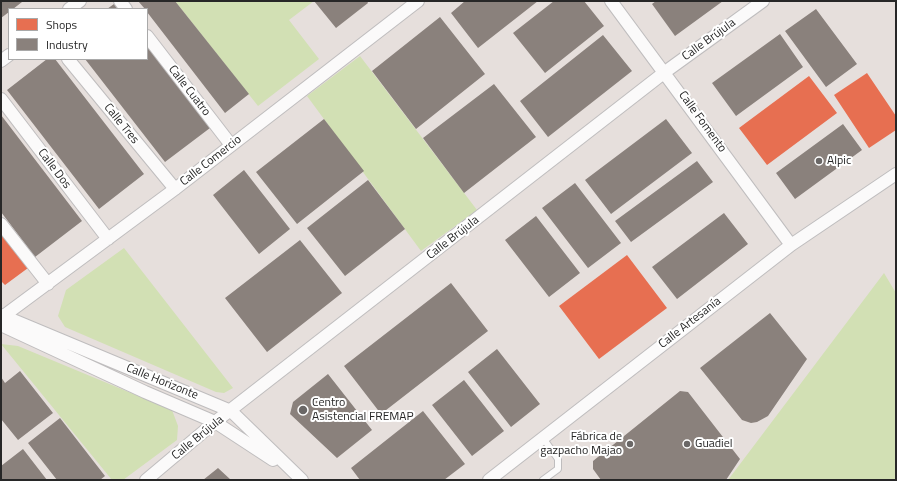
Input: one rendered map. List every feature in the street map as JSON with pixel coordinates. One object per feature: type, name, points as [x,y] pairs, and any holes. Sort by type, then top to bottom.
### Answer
[{"type":"street","points":[[70,8],[80,1]]},
{"type":"street","name":"Calle Comercio","points":[[1,318],[175,189],[418,1]]},
{"type":"street","name":"Calle Fomento","points":[[611,1],[665,72],[791,245]]},
{"type":"street","name":"Calle Brújula","points":[[146,480],[215,422],[665,72],[763,1]]},
{"type":"street","name":"Calle Cuatro","points":[[148,37],[231,145]]},
{"type":"street","name":"Calle Tres","points":[[69,60],[175,189]]},
{"type":"street","name":"Calle Dos","points":[[1,99],[108,239]]},
{"type":"street","name":"Calle Artesanía","points":[[489,480],[791,245],[896,174]]},
{"type":"street","points":[[1,224],[48,284]]},
{"type":"street","name":"Calle Horizonte","points":[[1,318],[232,410],[302,480]]},
{"type":"street","name":"Calle Horizonte","points":[[1,318],[145,392],[215,422],[271,458],[292,480]]},
{"type":"lane","points":[[542,438],[558,459],[558,469],[543,480]]},
{"type":"green space","points":[[175,1],[314,1],[289,20],[319,59],[258,106]]},
{"type":"green space","points":[[360,56],[477,210],[421,251],[307,96]]},
{"type":"green space","points":[[124,248],[233,388],[224,393],[216,392],[65,327],[58,316],[66,290]]},
{"type":"green space","points":[[884,273],[896,293],[896,480],[728,480]]},
{"type":"green space","points":[[1,344],[18,346],[172,410],[178,426],[177,440],[123,480],[112,480]]},
{"type":"building: Shops","points":[[867,73],[896,116],[896,130],[869,148],[834,95]]},
{"type":"building: Shops","points":[[809,76],[837,113],[767,165],[739,128]]},
{"type":"building: Shops","points":[[1,233],[28,268],[5,285],[1,281]]},
{"type":"building: Shops","points":[[627,255],[667,308],[599,359],[559,306]]},
{"type":"building: Industry","points":[[1,1],[22,2],[14,8],[8,8],[8,13],[1,18]]},
{"type":"building: Industry","points":[[138,1],[175,1],[249,94],[225,113],[148,13],[148,8],[144,8]]},
{"type":"building: Industry","points":[[314,1],[367,1],[368,3],[336,28]]},
{"type":"building: Industry","points":[[465,1],[538,1],[478,48],[451,13]]},
{"type":"building: Industry","points":[[554,1],[584,1],[604,26],[545,73],[513,33]]},
{"type":"building: Industry","points":[[656,1],[723,1],[675,36],[652,4]]},
{"type":"building: Industry","points":[[114,4],[117,8],[108,8]]},
{"type":"building: Industry","points":[[816,9],[857,64],[826,87],[785,31]]},
{"type":"building: Industry","points":[[440,17],[485,74],[416,129],[372,71]]},
{"type":"building: Industry","points":[[780,34],[803,67],[736,116],[712,83]]},
{"type":"building: Industry","points":[[603,35],[632,71],[548,137],[520,101]]},
{"type":"building: Industry","points":[[148,47],[210,128],[165,162],[86,60],[148,60]]},
{"type":"building: Industry","points":[[46,60],[56,60],[144,174],[99,209],[7,90]]},
{"type":"building: Industry","points":[[494,84],[536,137],[464,193],[423,138]]},
{"type":"building: Industry","points":[[1,115],[82,221],[35,257],[1,212]]},
{"type":"building: Industry","points":[[324,119],[364,171],[297,224],[256,172]]},
{"type":"building: Industry","points":[[666,119],[692,153],[611,214],[585,180]]},
{"type":"building: Industry","name":"Alpic","points":[[843,124],[862,150],[795,199],[776,173]]},
{"type":"building: Industry","points":[[697,161],[713,182],[631,242],[615,221]]},
{"type":"building: Industry","points":[[244,170],[290,229],[259,254],[213,195]]},
{"type":"building: Industry","points":[[368,180],[405,229],[345,276],[307,228]]},
{"type":"building: Industry","points":[[575,183],[621,243],[588,268],[542,208]]},
{"type":"building: Industry","points":[[724,213],[748,244],[677,299],[652,267]]},
{"type":"building: Industry","points":[[536,216],[580,273],[549,297],[505,240]]},
{"type":"building: Industry","points":[[300,240],[342,293],[267,352],[225,298]]},
{"type":"building: Industry","points":[[451,283],[488,331],[381,414],[344,366]]},
{"type":"building: Industry","points":[[770,313],[807,359],[768,416],[757,422],[751,423],[742,420],[700,368]]},
{"type":"building: Industry","points":[[497,349],[540,404],[511,427],[468,372]]},
{"type":"building: Industry","points":[[20,371],[53,413],[18,440],[1,419],[1,377],[5,383]]},
{"type":"building: Industry","points":[[328,374],[372,430],[337,458],[290,414],[293,402]]},
{"type":"building: Industry","points":[[464,380],[504,431],[472,456],[432,405]]},
{"type":"building: Industry","name":"Guadiel","points":[[680,391],[688,392],[740,459],[726,480],[601,480],[593,469],[593,461]]},
{"type":"building: Industry","points":[[423,411],[465,464],[444,480],[360,480],[351,468]]},
{"type":"building: Industry","points":[[60,418],[105,476],[100,480],[57,480],[28,443]]},
{"type":"building: Industry","points":[[23,449],[47,480],[1,480],[1,466]]},
{"type":"building: Industry","points":[[218,468],[231,480],[203,480]]},
{"type":"place","name":"Alpic","points":[[819,161]]},
{"type":"place","name":"Centro Asistencial FREMAP","points":[[303,410]]},
{"type":"place","name":"Fábrica de gazpacho Majao","points":[[630,444]]},
{"type":"place","name":"Guadiel","points":[[687,444]]}]
